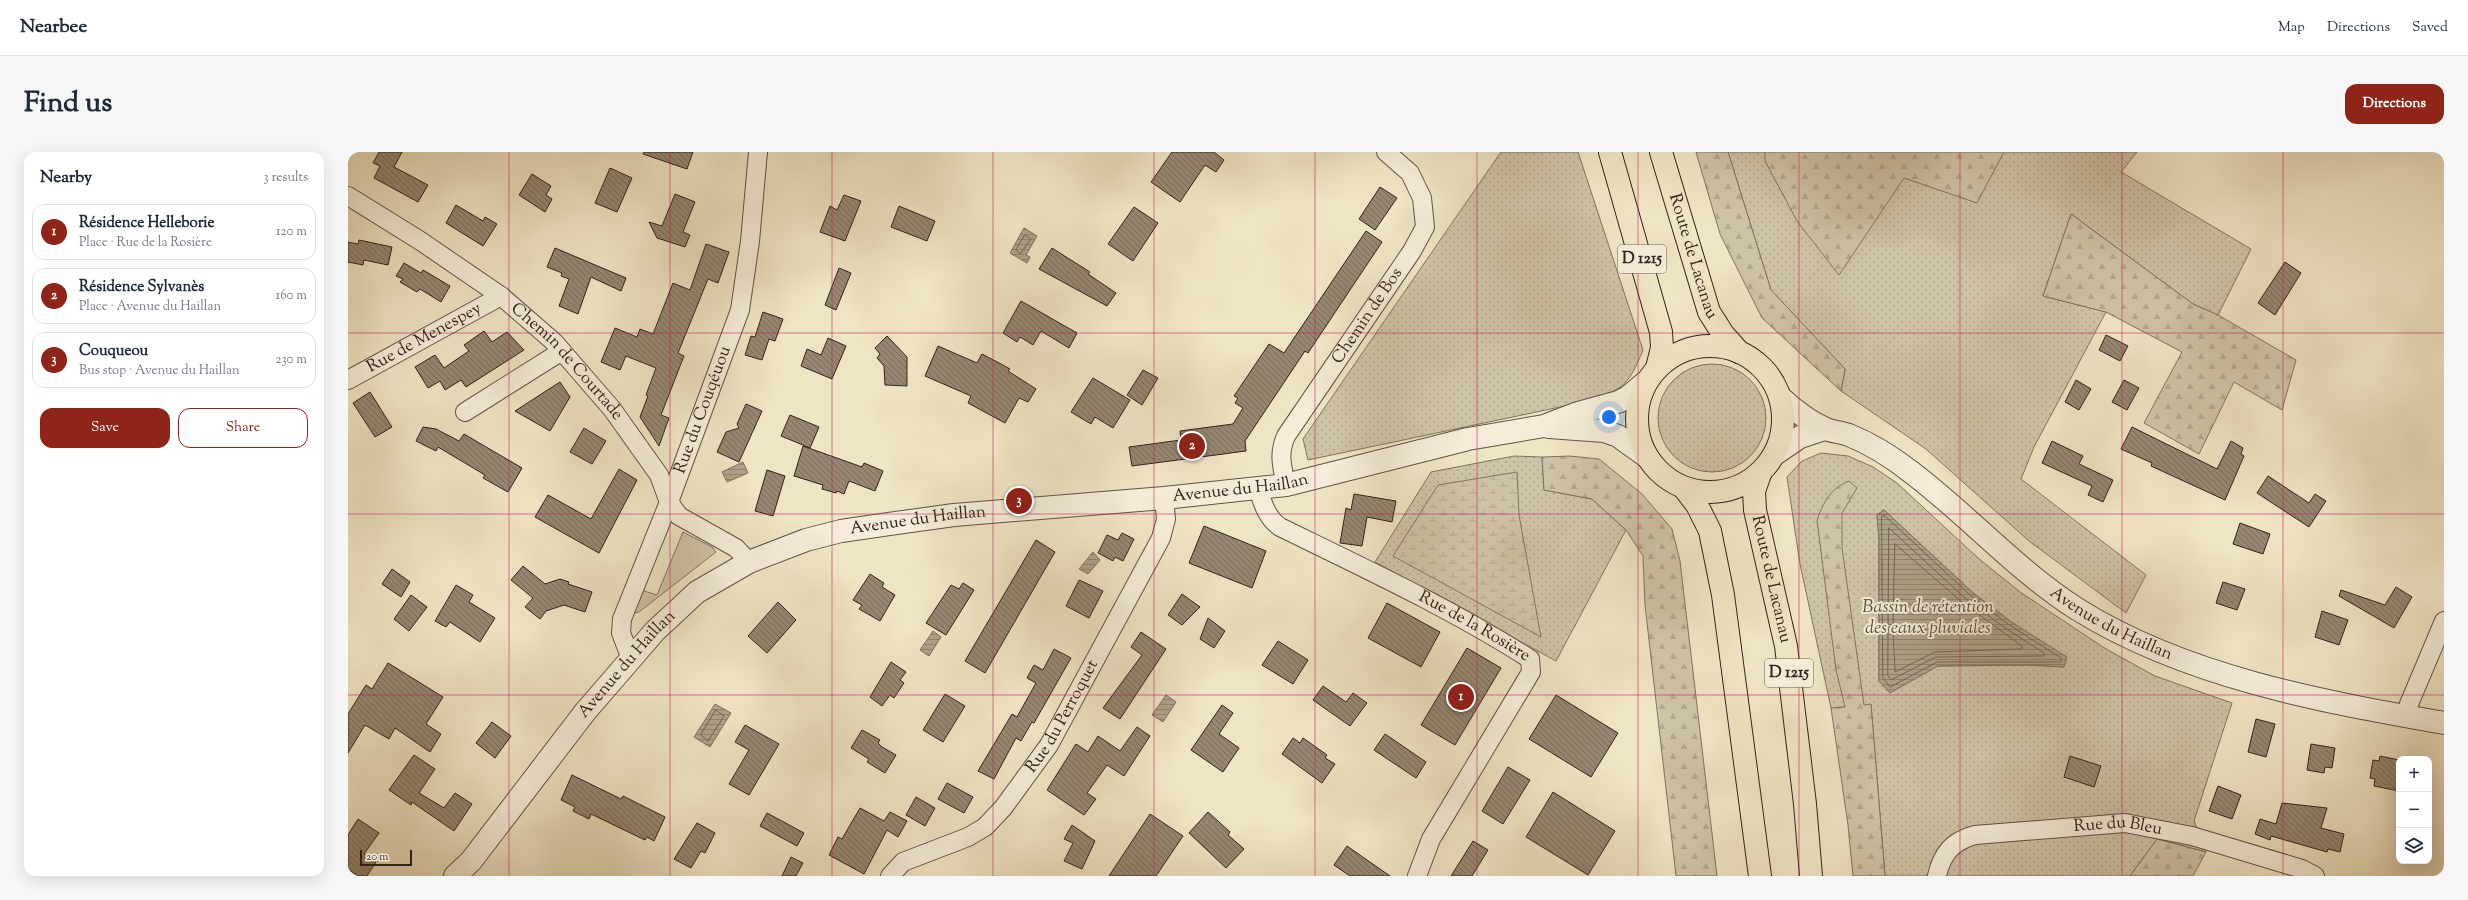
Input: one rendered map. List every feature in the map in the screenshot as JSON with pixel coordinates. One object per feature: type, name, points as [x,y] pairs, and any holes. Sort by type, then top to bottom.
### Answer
[{"type":"main road","name":"D 1215","points":[[1610,152],[1661,332],[1662,348],[1651,375]]},
{"type":"main road","name":"Route de Lacanau","points":[[1661,152],[1709,312],[1723,334],[1739,352]]},
{"type":"main road","points":[[1718,346],[1739,352],[1762,368],[1771,378],[1780,397],[1783,423],[1782,436],[1775,454],[1760,474],[1743,485],[1724,492],[1704,493],[1684,488],[1662,476],[1646,456],[1638,438],[1636,419],[1638,400],[1651,375],[1675,354],[1696,347],[1718,346]]},
{"type":"main road","name":"Route de Lacanau","points":[[1760,474],[1754,491],[1755,510],[1786,646],[1805,804],[1811,876]]},
{"type":"main road","points":[[1684,488],[1697,505],[1710,531],[1723,595],[1760,876]]},
{"type":"street","name":"Rue du Couqéuou","points":[[631,659],[621,633],[622,619],[669,502],[740,310],[750,241],[758,152]]},
{"type":"street","name":"Chemin de Bos","points":[[1286,485],[1280,459],[1281,447],[1286,436],[1412,251],[1425,227],[1422,198],[1410,173],[1386,152]]},
{"type":"street","name":"Chemin de Courtade","points":[[348,196],[418,240],[501,296],[562,351],[616,415],[659,475],[669,502],[679,516],[736,548],[749,562]]},
{"type":"street","name":"Rue de Menespey","points":[[348,380],[501,296]]},
{"type":"street","points":[[465,412],[562,351]]},
{"type":"street","name":"Avenue du Haillan","points":[[454,876],[470,861],[585,712],[655,631],[697,592],[749,562],[806,540],[841,531],[888,524],[954,515],[1164,498],[1286,485],[1468,439],[1544,426],[1578,413],[1618,402],[1628,397],[1651,375]]},
{"type":"street","name":"Avenue du Haillan","points":[[1780,397],[1794,409],[1824,429],[1856,438],[1885,453],[1948,502],[2042,584],[2078,609],[2136,642],[2218,672],[2314,698],[2444,723]]},
{"type":"street","name":"Avenue du Haillan","points":[[1544,426],[1604,432],[1618,436],[1646,456]]},
{"type":"street","points":[[1775,454],[1800,438],[1824,429]]},
{"type":"street","name":"Rue de la Rosière","points":[[1258,489],[1264,509],[1272,522],[1394,584],[1508,646],[1530,660],[1531,672],[1431,839],[1417,876]]},
{"type":"street","name":"Rue du Perroquet","points":[[890,876],[903,862],[968,837],[985,827],[1003,808],[1049,745],[1161,538],[1166,518],[1164,498]]},
{"type":"street","points":[[2407,716],[2409,704],[2444,621]]},
{"type":"street","name":"Rue du Bleu","points":[[1937,876],[1940,864],[1947,850],[1961,838],[1975,834],[2125,823],[2192,836],[2302,869],[2315,876]]},
{"type":"green space","points":[[1501,152],[1578,152],[1643,350],[1633,372],[1622,386],[1607,394],[1584,402],[1308,460],[1303,439]]},
{"type":"green space","points":[[1696,152],[1728,152],[1771,290],[1845,369],[1841,391],[1762,318],[1720,234]]},
{"type":"green space","points":[[1728,152],[2137,152],[2121,172],[2251,249],[2218,315],[2193,304],[2071,214],[2043,296],[2106,312],[2034,447],[2021,479],[2146,575],[2126,613],[2029,541],[1926,449],[1841,391],[1845,369],[1771,290]]},
{"type":"green space","points":[[1765,152],[2004,152],[1977,203],[1904,178],[1839,275],[1797,221],[1765,161]]},
{"type":"green space","points":[[2071,214],[2193,304],[2218,315],[2296,360],[2282,410],[2234,382],[2199,454],[2144,423],[2182,352],[2106,312],[2043,296]]},
{"type":"green space","points":[[1712,364],[1733,368],[1750,380],[1762,397],[1766,418],[1762,439],[1750,456],[1733,468],[1712,472],[1691,468],[1674,456],[1662,439],[1658,418],[1662,397],[1674,380],[1691,368]]},
{"type":"green space","points":[[1821,453],[1848,456],[1873,467],[1897,483],[1978,558],[2020,592],[2106,649],[2155,676],[2232,703],[2194,821],[2206,852],[2157,839],[2130,876],[1885,876],[1871,705],[1831,708],[1800,564],[1787,477],[1802,461]],"holes":[[[1884,510],[1972,592],[2010,621],[2064,667],[2028,665],[1938,666],[1879,681],[1879,539],[1877,515]]]},
{"type":"green space","points":[[1514,456],[1542,457],[1544,490],[1592,499],[1626,530],[1556,661],[1375,562],[1431,472]]},
{"type":"green space","points":[[1570,456],[1599,459],[1642,494],[1672,529],[1680,561],[1717,876],[1676,876],[1645,605],[1643,556],[1626,530],[1592,499],[1544,490],[1542,457]]},
{"type":"green space","points":[[1517,472],[1519,515],[1541,637],[1393,556],[1438,485]]},
{"type":"green space","points":[[1849,481],[1857,488],[1842,513],[1842,548],[1864,705],[1871,704],[1885,876],[1853,876],[1848,825],[1831,708],[1845,707],[1836,670],[1817,520],[1828,496],[1842,484]]},
{"type":"green space","points":[[683,532],[712,547],[716,552],[639,612],[631,614],[641,590],[657,595]]},
{"type":"green space","points":[[2157,839],[2206,852],[2193,876],[2130,876]]},
{"type":"water","points":[[1024,228],[1037,236],[1026,255],[1030,257],[1027,263],[1010,253]]},
{"type":"water","points":[[743,462],[748,473],[727,482],[722,472]]},
{"type":"water","name":"Bassin de rétention des eaux pluviales","points":[[1884,510],[1972,592],[2010,621],[2067,657],[2064,667],[2028,665],[1938,666],[1890,693],[1879,681],[1879,539],[1877,515]]},
{"type":"water","points":[[1093,552],[1100,560],[1088,574],[1079,569]]},
{"type":"water","points":[[933,631],[941,637],[929,656],[920,650]]},
{"type":"water","points":[[1166,695],[1176,702],[1163,722],[1152,715]]},
{"type":"water","points":[[715,704],[731,713],[710,747],[694,737]]},
{"type":"building","points":[[379,152],[402,152],[394,167],[428,185],[418,202],[374,178],[380,166],[373,163]]},
{"type":"building","points":[[644,152],[693,152],[687,169],[643,154]]},
{"type":"building","points":[[1172,152],[1214,152],[1224,160],[1216,172],[1205,165],[1180,202],[1151,182]]},
{"type":"building","points":[[610,168],[632,178],[617,212],[595,203]]},
{"type":"building","points":[[532,174],[551,186],[546,195],[552,199],[545,212],[519,195]]},
{"type":"building","points":[[1380,187],[1397,198],[1375,230],[1359,219]]},
{"type":"building","points":[[675,194],[695,202],[683,232],[690,235],[685,247],[657,238],[649,222],[662,226]]},
{"type":"building","points":[[844,195],[861,201],[845,241],[820,232],[830,206],[837,210]]},
{"type":"building","points":[[456,205],[483,221],[485,217],[497,224],[483,246],[446,223]]},
{"type":"building","points":[[899,206],[935,221],[927,241],[891,227]]},
{"type":"building","points":[[1134,207],[1158,223],[1133,261],[1108,244]]},
{"type":"building","points":[[1366,231],[1382,242],[1308,353],[1305,351],[1245,441],[1246,451],[1132,466],[1129,447],[1181,440],[1180,431],[1233,424],[1243,408],[1235,403],[1238,398],[1234,396],[1269,344],[1284,353]]},
{"type":"building","points":[[359,240],[392,247],[388,265],[364,260],[363,265],[348,262],[348,242],[358,244]]},
{"type":"building","points":[[706,244],[729,252],[718,283],[708,279],[678,353],[684,356],[661,415],[669,418],[659,446],[640,417],[656,368],[626,356],[620,370],[601,362],[615,328],[637,337],[640,329],[653,334],[673,283],[690,290]]},
{"type":"building","points":[[555,248],[626,278],[621,291],[591,277],[578,314],[559,306],[569,279],[561,276],[562,273],[547,267]]},
{"type":"building","points":[[1052,248],[1090,272],[1088,274],[1116,293],[1107,306],[1039,269]]},
{"type":"building","points":[[2285,262],[2301,273],[2275,315],[2258,303]]},
{"type":"building","points":[[404,263],[421,273],[423,270],[450,286],[441,302],[420,289],[417,292],[400,282],[403,279],[396,276]]},
{"type":"building","points":[[839,268],[851,273],[836,310],[825,305]]},
{"type":"building","points":[[1021,301],[1077,333],[1069,348],[1041,331],[1033,345],[1020,337],[1017,342],[1003,333]]},
{"type":"building","points":[[763,312],[783,319],[775,341],[769,339],[762,360],[745,355],[751,336],[755,337]]},
{"type":"building","points":[[484,331],[492,342],[507,332],[524,350],[466,387],[461,380],[445,390],[440,381],[428,388],[415,367],[435,355],[444,368],[469,351],[464,345]]},
{"type":"building","points":[[2106,335],[2128,346],[2120,361],[2099,350]]},
{"type":"building","points":[[887,336],[907,357],[907,386],[885,385],[884,366],[877,358],[880,354],[875,348]]},
{"type":"building","points":[[828,338],[846,346],[832,379],[801,366],[807,349],[821,355]]},
{"type":"building","points":[[938,346],[977,363],[982,354],[1010,369],[1008,371],[1036,389],[1028,402],[1019,398],[1005,423],[968,403],[971,396],[925,376]]},
{"type":"building","points":[[1143,370],[1158,378],[1142,405],[1127,395]]},
{"type":"building","points":[[1093,378],[1130,400],[1113,428],[1095,417],[1091,424],[1071,412]]},
{"type":"building","points":[[2076,380],[2091,389],[2079,410],[2065,402]]},
{"type":"building","points":[[2124,380],[2139,388],[2127,410],[2112,402]]},
{"type":"building","points":[[560,382],[570,397],[550,431],[515,411]]},
{"type":"building","points":[[370,392],[392,427],[375,437],[353,403]]},
{"type":"building","points":[[746,404],[762,411],[739,462],[717,452],[726,432],[739,428],[737,424]]},
{"type":"building","points":[[790,415],[819,427],[810,448],[781,436]]},
{"type":"building","points":[[423,427],[436,429],[459,441],[464,434],[522,468],[508,492],[483,478],[485,475],[438,447],[436,451],[416,441]]},
{"type":"building","points":[[2132,427],[2217,469],[2231,441],[2243,448],[2241,454],[2244,456],[2225,500],[2151,466],[2152,463],[2121,449]]},
{"type":"building","points":[[584,428],[606,441],[592,464],[570,452]]},
{"type":"building","points":[[2052,441],[2083,456],[2079,464],[2113,480],[2103,502],[2088,495],[2092,486],[2042,463]]},
{"type":"building","points":[[803,446],[862,467],[864,463],[883,471],[875,491],[849,481],[844,494],[837,491],[836,493],[822,489],[823,485],[794,476]]},
{"type":"building","points":[[619,469],[637,480],[599,553],[535,517],[548,495],[591,519]]},
{"type":"building","points":[[767,470],[785,476],[773,516],[755,511]]},
{"type":"building","points":[[2268,476],[2309,503],[2315,494],[2326,501],[2309,527],[2257,493]]},
{"type":"building","points":[[1354,494],[1396,501],[1392,522],[1367,517],[1362,546],[1340,543],[1346,508],[1351,510]]},
{"type":"building","points":[[2240,523],[2270,534],[2263,554],[2233,544]]},
{"type":"building","points":[[1204,526],[1266,551],[1252,588],[1189,563]]},
{"type":"building","points":[[1122,533],[1134,539],[1123,561],[1115,557],[1113,561],[1098,553],[1107,535],[1118,540]]},
{"type":"building","points":[[1036,540],[1055,552],[985,673],[965,661]]},
{"type":"building","points":[[523,566],[545,584],[560,579],[569,582],[568,584],[592,592],[585,612],[564,605],[546,611],[540,619],[525,607],[533,598],[511,580]]},
{"type":"building","points":[[392,569],[410,582],[401,597],[382,584]]},
{"type":"building","points":[[870,574],[884,583],[882,587],[895,595],[880,621],[859,609],[862,605],[853,600]]},
{"type":"building","points":[[1079,580],[1103,591],[1089,618],[1066,606]]},
{"type":"building","points":[[2223,582],[2245,589],[2237,610],[2216,603]]},
{"type":"building","points":[[963,583],[974,590],[946,635],[926,623],[951,585],[959,589]]},
{"type":"building","points":[[456,585],[473,595],[469,602],[495,618],[480,642],[450,622],[446,627],[435,621]]},
{"type":"building","points":[[2396,587],[2412,597],[2394,628],[2339,596],[2341,590],[2385,605]]},
{"type":"building","points":[[1182,594],[1200,607],[1182,625],[1168,615]]},
{"type":"building","points":[[411,595],[427,607],[409,631],[394,619]]},
{"type":"building","points":[[778,602],[796,620],[767,653],[748,636]]},
{"type":"building","points":[[1387,603],[1440,632],[1421,667],[1368,638]]},
{"type":"building","points":[[2322,611],[2348,620],[2339,645],[2315,637]]},
{"type":"building","points":[[1208,618],[1225,631],[1214,648],[1200,639]]},
{"type":"building","points":[[1141,632],[1166,649],[1120,719],[1103,708],[1142,655],[1131,647]]},
{"type":"building","points":[[1278,641],[1308,660],[1293,684],[1262,665]]},
{"type":"building","points":[[1467,648],[1501,668],[1455,745],[1421,725]]},
{"type":"building","points":[[1054,649],[1071,658],[1034,723],[1032,722],[1021,741],[1016,738],[994,779],[978,771],[1012,714],[1017,717],[1036,683],[1027,678],[1034,665],[1043,670]]},
{"type":"building","points":[[891,662],[906,672],[900,680],[904,683],[894,698],[890,695],[882,706],[870,697]]},
{"type":"building","points":[[388,663],[443,697],[426,724],[441,734],[430,752],[395,728],[389,739],[365,725],[348,753],[348,714],[366,685],[372,689]]},
{"type":"building","points":[[1323,686],[1346,702],[1353,693],[1367,703],[1350,726],[1313,700]]},
{"type":"building","points":[[945,694],[965,706],[943,742],[923,730]]},
{"type":"building","points":[[1556,695],[1618,733],[1591,777],[1529,739]]},
{"type":"building","points":[[1222,705],[1233,713],[1219,734],[1239,748],[1223,772],[1191,750]]},
{"type":"building","points":[[2256,719],[2275,724],[2266,757],[2248,752]]},
{"type":"building","points":[[492,722],[511,736],[495,758],[476,743]]},
{"type":"building","points":[[745,725],[779,744],[749,795],[729,784],[749,750],[735,742]]},
{"type":"building","points":[[1137,727],[1150,736],[1124,776],[1107,765],[1087,793],[1096,799],[1084,815],[1047,790],[1076,744],[1088,752],[1098,736],[1120,751]]},
{"type":"building","points":[[862,730],[880,740],[878,743],[882,747],[896,755],[885,773],[867,762],[869,759],[851,748]]},
{"type":"building","points":[[1385,734],[1426,762],[1416,778],[1374,750]]},
{"type":"building","points":[[1293,738],[1300,743],[1303,738],[1327,755],[1325,758],[1335,764],[1322,783],[1282,754]]},
{"type":"building","points":[[2311,744],[2335,748],[2332,768],[2325,767],[2324,773],[2307,770]]},
{"type":"building","points":[[414,755],[435,769],[419,793],[444,808],[455,793],[472,804],[454,831],[412,802],[411,805],[389,790]]},
{"type":"building","points":[[2070,756],[2101,766],[2094,787],[2064,777]]},
{"type":"building","points":[[2380,756],[2396,759],[2396,790],[2374,786],[2375,779],[2370,778],[2373,760],[2379,761]]},
{"type":"building","points":[[1508,767],[1530,780],[1503,824],[1482,811]]},
{"type":"building","points":[[572,775],[621,799],[623,796],[665,817],[654,841],[647,837],[645,840],[591,814],[589,819],[573,811],[575,807],[561,800]]},
{"type":"building","points":[[947,783],[973,797],[964,813],[938,799]]},
{"type":"building","points":[[2218,786],[2241,795],[2232,819],[2209,811]]},
{"type":"building","points":[[1553,792],[1615,831],[1588,875],[1526,837]]},
{"type":"building","points":[[916,797],[935,808],[925,826],[906,815]]},
{"type":"building","points":[[2282,803],[2327,808],[2321,828],[2344,834],[2340,852],[2328,849],[2327,852],[2271,836],[2270,840],[2255,834],[2260,819],[2276,824]]},
{"type":"building","points":[[860,808],[884,821],[890,812],[907,821],[898,837],[887,830],[864,874],[829,855],[838,837],[842,839]]},
{"type":"building","points":[[1208,812],[1230,832],[1228,835],[1244,849],[1226,868],[1189,833]]},
{"type":"building","points":[[767,813],[804,833],[797,846],[760,826]]},
{"type":"building","points":[[1150,814],[1183,836],[1156,876],[1109,876]]},
{"type":"building","points":[[358,819],[379,833],[364,854],[376,862],[367,876],[358,876],[348,869],[348,835]]},
{"type":"building","points":[[697,823],[715,833],[705,853],[701,851],[691,868],[674,859]]},
{"type":"building","points":[[1072,825],[1095,841],[1082,869],[1064,861],[1073,843],[1064,839]]},
{"type":"building","points":[[1473,841],[1488,850],[1472,876],[1451,876]]},
{"type":"building","points":[[1347,846],[1390,876],[1350,876],[1334,865]]},
{"type":"building","points":[[791,857],[803,863],[796,876],[782,876]]},
{"type":"place","name":"Résidence Sylvanès","points":[[1192,446]]},
{"type":"place","name":"Couqueou","points":[[1019,501]]},
{"type":"place","name":"Résidence Helleborie","points":[[1461,697]]}]
